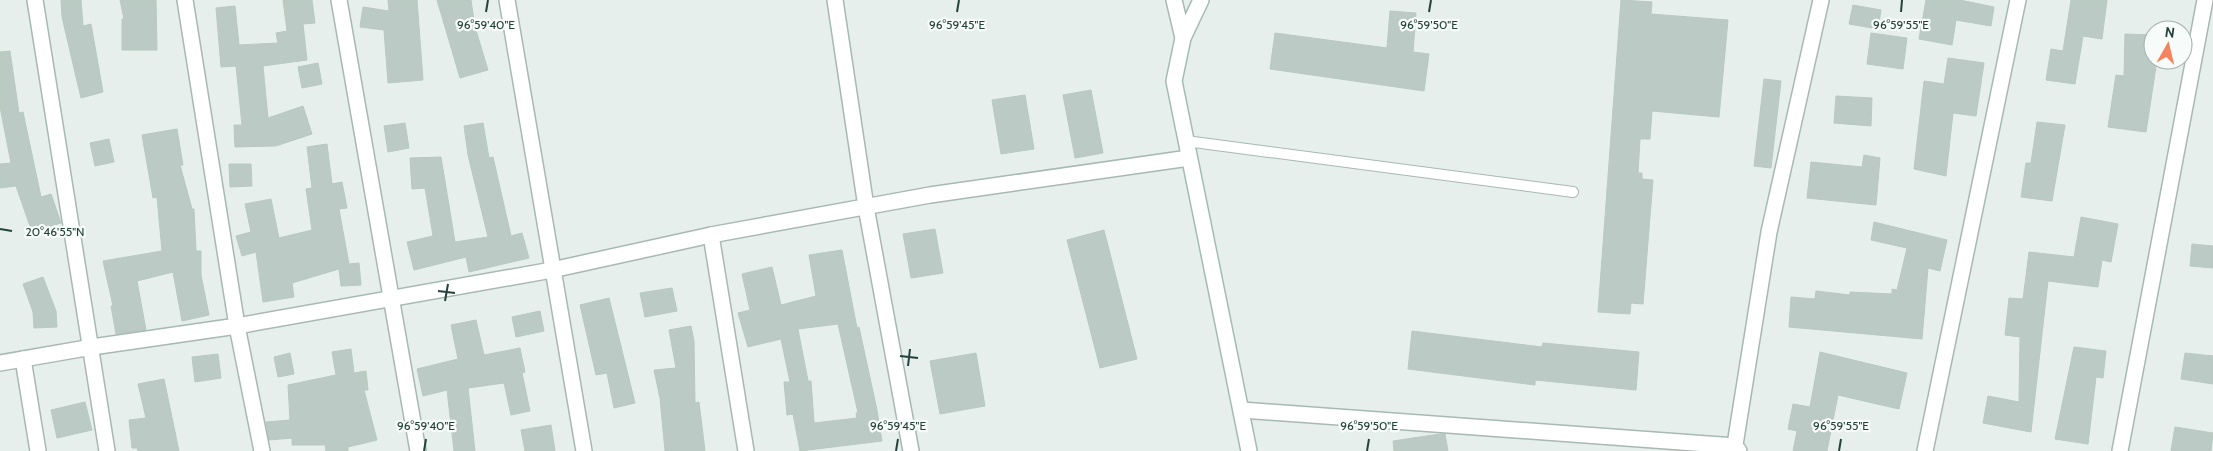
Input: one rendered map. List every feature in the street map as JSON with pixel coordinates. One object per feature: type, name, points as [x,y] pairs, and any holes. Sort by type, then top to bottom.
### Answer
[{"type":"street","points":[[35,0],[92,347],[107,451]]},
{"type":"street","points":[[185,0],[238,326],[262,451]]},
{"type":"street","points":[[339,0],[418,451]]},
{"type":"street","points":[[507,0],[584,451]]},
{"type":"street","points":[[835,0],[866,207],[911,451]]},
{"type":"street","points":[[1174,0],[1183,38]]},
{"type":"street","points":[[1202,0],[1183,38],[1174,81],[1249,451]]},
{"type":"street","points":[[1242,410],[1736,449],[1769,232],[1821,0]]},
{"type":"street","points":[[1925,451],[2018,0]]},
{"type":"street","points":[[2120,451],[2205,0]]},
{"type":"street","points":[[0,363],[92,347],[238,326],[552,270],[711,235],[930,195],[1190,158]]},
{"type":"street","points":[[711,235],[746,451]]},
{"type":"street","points":[[23,359],[38,451]]},
{"type":"lane","points":[[1186,141],[1573,192]]},
{"type":"building","points":[[61,0],[81,0],[83,26],[91,24],[103,92],[81,98],[62,17]]},
{"type":"building","points":[[120,0],[156,0],[157,50],[122,50],[122,19],[124,19]]},
{"type":"building","points":[[283,0],[312,0],[315,23],[303,24],[307,60],[263,66],[268,118],[303,106],[312,134],[276,146],[235,147],[234,125],[242,125],[236,66],[221,67],[216,8],[235,6],[239,45],[278,43],[276,33],[287,31]]},
{"type":"building","points":[[388,0],[417,0],[423,80],[388,83],[384,30],[360,27],[363,7],[389,11]]},
{"type":"building","points":[[437,0],[471,0],[475,27],[488,70],[460,78]]},
{"type":"building","points":[[1621,0],[1652,2],[1651,14],[1728,20],[1719,117],[1652,111],[1650,139],[1640,139],[1638,173],[1642,173],[1642,179],[1653,180],[1643,304],[1631,303],[1630,314],[1598,312]]},
{"type":"building","points":[[1926,0],[1960,0],[1994,7],[1991,26],[1956,20],[1952,45],[1919,39]]},
{"type":"building","points":[[2071,0],[2107,0],[2102,39],[2083,36],[2075,84],[2046,80],[2051,49],[2063,51]]},
{"type":"building","points":[[1853,5],[1881,10],[1878,29],[1849,24]]},
{"type":"building","points":[[1390,11],[1416,13],[1413,52],[1429,54],[1424,91],[1270,69],[1275,33],[1387,48]]},
{"type":"building","points":[[1871,33],[1907,38],[1903,69],[1867,64]]},
{"type":"building","points":[[2125,34],[2143,35],[2143,70],[2155,70],[2146,132],[2108,127],[2116,75],[2124,76]]},
{"type":"building","points":[[10,51],[19,113],[23,112],[41,197],[51,194],[61,223],[32,232],[16,186],[0,188],[0,164],[11,163],[0,107],[0,52]]},
{"type":"building","points":[[1948,58],[1984,63],[1976,116],[1953,113],[1946,176],[1914,169],[1924,81],[1944,84]]},
{"type":"building","points":[[318,63],[322,84],[302,88],[298,67]]},
{"type":"building","points":[[1764,79],[1781,81],[1771,168],[1754,166]]},
{"type":"building","points":[[1091,90],[1103,153],[1075,158],[1063,95]]},
{"type":"building","points":[[1025,95],[1034,149],[1001,154],[992,100]]},
{"type":"building","points":[[1836,96],[1872,98],[1871,126],[1834,123]]},
{"type":"building","points":[[2037,122],[2065,125],[2052,201],[2021,197],[2026,163],[2031,163]]},
{"type":"building","points":[[405,123],[409,148],[388,152],[384,126]]},
{"type":"building","points":[[483,123],[489,158],[493,157],[511,236],[522,233],[529,258],[469,272],[466,257],[414,270],[407,242],[433,236],[425,188],[412,189],[410,158],[441,157],[455,242],[488,237],[468,155],[464,126]]},
{"type":"building","points":[[177,129],[183,165],[180,165],[192,209],[194,209],[196,251],[201,251],[201,275],[209,315],[182,321],[173,272],[137,281],[146,330],[116,334],[111,306],[113,306],[103,261],[162,251],[157,197],[153,198],[142,135]]},
{"type":"building","points":[[109,139],[114,162],[95,166],[90,143]]},
{"type":"building","points":[[327,144],[332,184],[342,182],[347,208],[339,209],[349,264],[359,263],[361,285],[341,286],[339,269],[292,283],[294,297],[263,302],[256,252],[242,256],[236,236],[251,232],[245,204],[271,199],[279,238],[312,230],[306,189],[312,188],[307,147]]},
{"type":"building","points":[[1864,155],[1880,158],[1876,205],[1807,198],[1811,162],[1862,167]]},
{"type":"building","points":[[229,164],[251,164],[252,186],[230,187]]},
{"type":"building","points":[[2081,217],[2118,224],[2111,262],[2102,260],[2098,287],[2048,281],[2031,432],[1983,423],[1988,396],[2019,402],[2020,337],[2005,335],[2009,298],[2023,299],[2029,252],[2074,257]]},
{"type":"building","points":[[1874,222],[1947,240],[1940,271],[1928,268],[1922,339],[1789,327],[1791,297],[1815,299],[1816,291],[1850,295],[1850,292],[1892,294],[1892,289],[1897,290],[1907,248],[1871,240]]},
{"type":"building","points":[[935,229],[943,273],[911,278],[903,234]]},
{"type":"building","points":[[1104,230],[1137,359],[1100,368],[1067,240]]},
{"type":"building","points":[[2192,244],[2213,246],[2213,268],[2190,266]]},
{"type":"building","points":[[842,250],[882,441],[800,451],[793,414],[787,415],[784,382],[790,382],[781,339],[748,347],[738,313],[750,310],[742,274],[772,267],[781,305],[816,296],[809,255]],"holes":[[[838,324],[858,413],[856,413],[857,418],[814,423],[811,381],[808,381],[798,329]]]},
{"type":"building","points":[[43,277],[56,311],[57,327],[34,328],[33,312],[23,284]]},
{"type":"building","points":[[672,288],[677,311],[645,317],[640,293]]},
{"type":"building","points":[[609,298],[635,403],[614,408],[607,373],[596,375],[580,305]]},
{"type":"building","points":[[540,311],[544,331],[516,337],[512,317]]},
{"type":"building","points":[[476,320],[484,355],[520,348],[525,372],[522,373],[530,411],[511,415],[504,383],[468,388],[475,451],[454,451],[447,390],[423,396],[417,369],[458,359],[451,325]]},
{"type":"building","points":[[691,326],[694,341],[695,403],[699,402],[705,451],[665,451],[660,398],[654,370],[676,368],[669,330]]},
{"type":"building","points":[[1412,331],[1542,347],[1543,343],[1639,352],[1636,390],[1535,380],[1535,385],[1408,369]]},
{"type":"building","points":[[2074,347],[2106,351],[2103,378],[2096,377],[2088,444],[2055,439]]},
{"type":"building","points":[[351,349],[354,373],[366,371],[368,390],[364,390],[377,440],[348,447],[348,451],[326,451],[325,445],[292,445],[292,438],[269,440],[266,422],[290,420],[288,385],[336,375],[332,352]]},
{"type":"building","points":[[1820,352],[1907,373],[1899,409],[1838,395],[1827,451],[1793,451],[1797,431],[1788,429],[1793,404],[1810,407]]},
{"type":"building","points":[[290,353],[294,374],[278,377],[274,357]]},
{"type":"building","points":[[976,353],[985,406],[940,414],[930,361]]},
{"type":"building","points":[[2185,353],[2213,356],[2213,384],[2181,379]]},
{"type":"building","points":[[218,354],[221,378],[195,382],[192,357]]},
{"type":"building","points":[[164,379],[179,451],[138,451],[137,448],[132,448],[129,420],[146,418],[138,384]]},
{"type":"building","points":[[85,402],[92,430],[57,438],[51,410]]},
{"type":"building","points":[[551,425],[555,451],[525,451],[521,430]]},
{"type":"building","points":[[2175,427],[2213,433],[2211,451],[2171,451]]},
{"type":"building","points":[[1445,434],[1448,451],[1394,451],[1393,441]]}]
